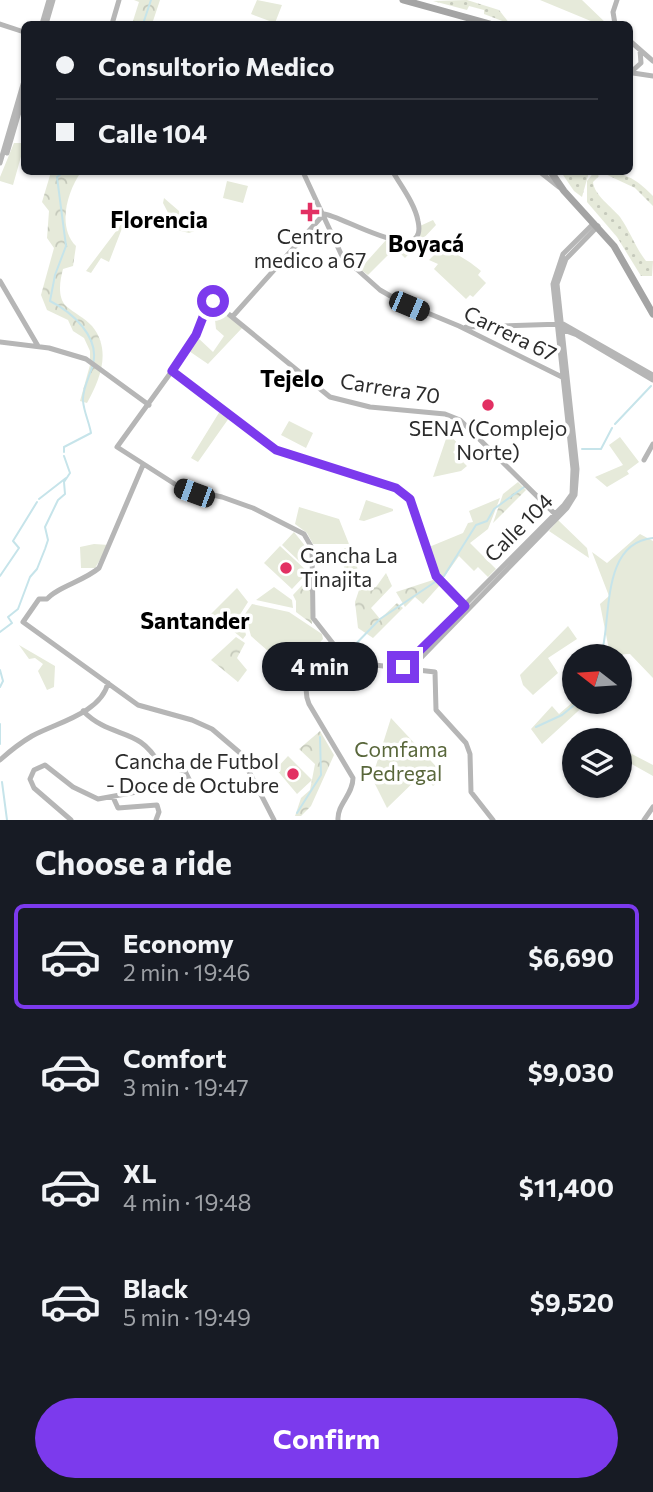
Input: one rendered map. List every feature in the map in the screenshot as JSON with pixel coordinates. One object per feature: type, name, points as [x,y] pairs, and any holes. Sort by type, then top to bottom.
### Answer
[{"type":"main road","points":[[45,21],[51,0]]},
{"type":"main road","points":[[113,21],[119,0]]},
{"type":"main road","points":[[403,0],[479,21]]},
{"type":"main road","points":[[416,0],[489,21]]},
{"type":"main road","points":[[614,21],[613,12],[617,0]]},
{"type":"main road","points":[[0,24],[21,31]]},
{"type":"main road","points":[[633,43],[653,61]]},
{"type":"main road","points":[[633,70],[641,63],[640,49]]},
{"type":"main road","points":[[633,73],[653,76]]},
{"type":"main road","points":[[1,159],[21,91]]},
{"type":"main road","points":[[1,159],[21,102]]},
{"type":"main road","name":"Carrera 67","points":[[305,175],[342,256],[380,290],[564,378]]},
{"type":"main road","points":[[233,316],[322,209],[401,243],[414,238],[419,225],[394,175]]},
{"type":"main road","points":[[544,175],[564,191],[596,224],[622,258],[653,314]]},
{"type":"main road","points":[[556,175],[564,191]]},
{"type":"main road","points":[[556,175],[614,240],[653,306]]},
{"type":"main road","name":"Calle 104","points":[[412,667],[557,515],[570,498],[573,487],[559,326],[553,288],[556,270],[567,249],[596,224]]},
{"type":"main road","points":[[0,281],[38,346]]},
{"type":"main road","name":"Carrera 70","points":[[172,371],[196,335],[210,299],[330,397],[373,407],[445,414],[460,419],[557,515]]},
{"type":"main road","points":[[459,326],[559,326],[653,378]]},
{"type":"main road","points":[[0,342],[66,352],[94,365],[149,405]]},
{"type":"main road","points":[[345,662],[313,618],[312,548],[304,534],[253,508],[222,497],[181,488],[117,447],[172,371],[276,450],[403,492],[410,499],[436,576],[467,608]]},
{"type":"main road","points":[[644,460],[653,444]]},
{"type":"main road","points":[[143,465],[99,568],[85,580],[54,591],[47,599],[39,599],[23,622],[138,705],[209,727],[239,751],[261,801],[274,820]]},
{"type":"main road","name":"Calle 104","points":[[403,667],[467,608]]},
{"type":"main road","points":[[338,820],[340,807],[351,790],[353,778],[305,695],[310,674],[324,663],[345,662],[412,667],[436,673],[436,710],[466,743],[470,754],[471,792],[493,820]]},
{"type":"main road","points":[[0,760],[27,739],[102,697],[108,683]]},
{"type":"main road","points":[[71,820],[34,788],[31,774],[45,765],[86,795],[98,799],[153,789],[184,788],[190,781],[185,771],[159,764],[143,742],[106,729],[83,710]]},
{"type":"main road","points":[[113,797],[118,808],[153,803],[159,808],[156,820]]},
{"type":"main road","points":[[644,820],[653,807]]},
{"type":"green space","points":[[134,0],[160,0],[153,21],[133,21],[139,2]]},
{"type":"green space","points":[[257,0],[282,5],[276,21],[251,14]]},
{"type":"green space","points":[[467,0],[499,10],[508,21],[484,14],[484,10],[469,6],[467,10],[433,1]]},
{"type":"green space","points":[[540,0],[582,0],[604,21],[591,21]]},
{"type":"green space","points":[[14,143],[21,143],[21,157],[13,185],[0,181]]},
{"type":"green space","points":[[50,175],[79,175],[66,209],[67,229],[76,246],[73,266],[63,269],[60,288],[63,302],[92,326],[101,345],[103,355],[100,375],[87,403],[80,401],[90,365],[90,351],[84,338],[73,331],[68,320],[47,310],[41,295],[54,248],[47,238],[49,211],[42,202]]},
{"type":"green space","points":[[563,175],[588,175],[582,197],[574,191]]},
{"type":"green space","points":[[592,175],[599,176],[593,182],[594,187],[620,217],[646,261],[653,261],[652,276],[641,276],[617,237],[587,202],[587,181]]},
{"type":"green space","points":[[607,175],[624,175],[642,185],[653,196],[653,206],[635,188]]},
{"type":"green space","points":[[227,181],[248,186],[243,203],[223,198]]},
{"type":"green space","points":[[164,198],[179,211],[180,227],[185,227],[187,222],[206,222],[206,227],[189,233],[177,230],[163,203]]},
{"type":"green space","points":[[126,218],[109,262],[101,258],[91,273],[86,271]]},
{"type":"green space","points":[[433,220],[436,225],[405,258],[397,250],[410,243],[420,226]]},
{"type":"green space","points":[[386,240],[397,244],[396,247],[368,275],[360,269]]},
{"type":"green space","points":[[444,245],[481,271],[478,275],[486,283],[473,297],[470,295],[466,299],[434,269],[438,264],[429,260]]},
{"type":"green space","points":[[210,303],[243,327],[208,364],[189,351],[196,336],[213,352],[224,336],[216,329],[215,320],[210,316],[204,317]]},
{"type":"green space","points":[[220,411],[229,418],[198,462],[191,458]]},
{"type":"green space","points":[[289,421],[313,433],[306,448],[281,435]]},
{"type":"green space","points":[[448,433],[460,446],[453,452],[467,466],[461,471],[433,477]]},
{"type":"green space","points":[[620,437],[639,462],[627,471],[629,474],[607,487],[595,477],[623,465],[609,445]]},
{"type":"green space","points":[[518,482],[526,490],[493,523],[503,494]]},
{"type":"green space","points":[[500,498],[488,529],[470,543],[496,569],[488,577],[478,567],[474,571],[459,556],[442,580],[429,547],[463,533],[468,523],[473,522],[469,511]]},
{"type":"green space","points":[[366,500],[393,511],[364,521],[359,520]]},
{"type":"green space","points":[[299,507],[339,519],[349,544],[313,544],[307,533],[295,524]]},
{"type":"green space","points":[[558,520],[587,548],[589,558],[549,531]]},
{"type":"green space","points":[[294,532],[306,547],[299,561],[282,545]]},
{"type":"green space","points":[[640,534],[653,541],[653,678],[632,656],[632,644],[608,644],[600,604],[609,596],[592,552],[607,563]]},
{"type":"green space","points":[[109,545],[95,568],[81,568],[80,547]]},
{"type":"green space","name":"Cancha La Tinajita","points":[[280,546],[308,572],[292,589],[264,563]]},
{"type":"green space","points":[[344,548],[351,549],[363,585],[344,585]]},
{"type":"green space","points":[[386,573],[392,586],[371,608],[380,619],[397,603],[403,608],[373,638],[358,628],[355,602],[359,590],[376,587]]},
{"type":"green space","points":[[436,579],[440,585],[423,604],[415,597],[405,607],[396,592]]},
{"type":"green space","points":[[307,580],[311,586],[312,624],[296,612],[293,595]]},
{"type":"green space","points":[[274,587],[292,600],[293,608],[256,600]]},
{"type":"green space","points":[[237,588],[248,602],[241,613],[246,635],[243,639],[217,618],[212,619],[203,629],[198,627]]},
{"type":"green space","points":[[252,604],[289,612],[322,634],[323,639],[292,672],[251,636],[245,614]]},
{"type":"green space","points":[[568,626],[577,639],[569,644],[562,644],[562,649],[548,658],[558,673],[533,695],[523,685],[520,675]]},
{"type":"green space","points":[[236,637],[245,643],[237,658],[247,670],[238,682],[211,660]]},
{"type":"green space","points":[[19,645],[55,666],[54,687],[47,690],[38,671],[43,664],[35,658],[29,659]]},
{"type":"green space","points":[[552,706],[559,714],[562,711],[562,714],[575,714],[542,744],[531,729]]},
{"type":"green space","name":"Comfama Pedregal","points":[[391,718],[444,775],[433,786],[422,774],[387,808],[372,778]]},
{"type":"green space","points":[[320,731],[334,755],[311,806],[301,816],[295,816],[301,798],[310,790],[315,764],[299,749]]},
{"type":"green space","points":[[632,754],[653,765],[653,776],[632,764]]},
{"type":"green space","name":"Cancha de Futbol - Doce de Octubre","points":[[288,756],[312,780],[297,794],[276,769]]},
{"type":"waterway","points":[[144,21],[151,0]]},
{"type":"waterway","points":[[60,175],[57,177],[66,246],[55,275],[50,301],[82,326],[92,344],[94,354],[83,396],[91,433],[64,447],[64,452]]},
{"type":"waterway","points":[[615,424],[651,386]]},
{"type":"waterway","points":[[582,449],[601,449],[612,428]]},
{"type":"waterway","points":[[0,632],[12,623],[8,617],[18,609],[30,577],[37,569],[48,540],[45,527],[58,500],[65,494],[64,482],[70,473],[64,456]]},
{"type":"waterway","points":[[39,499],[66,478]]},
{"type":"waterway","points":[[347,653],[380,619],[444,576],[476,525],[487,521],[494,509],[524,487]]},
{"type":"waterway","points":[[0,576],[19,548],[13,541],[37,502]]},
{"type":"waterway","points":[[603,644],[611,585],[616,568],[624,553],[636,543],[653,538]]},
{"type":"waterway","points":[[0,670],[3,681],[0,687]]},
{"type":"waterway","points":[[536,727],[563,714]]},
{"type":"waterway","points":[[0,724],[0,744]]},
{"type":"waterway","points":[[297,813],[321,775],[320,737]]},
{"type":"waterway","points":[[2,782],[7,820]]},
{"type":"place","name":"Centro medico a 67","points":[[310,212]]},
{"type":"place","name":"SENA (Complejo Norte)","points":[[488,405]]},
{"type":"place","name":"Cancha La Tinajita","points":[[286,568]]},
{"type":"place","name":"Cancha de Futbol - Doce de Octubre","points":[[293,774]]},
{"type":"district","name":"Florencia","points":[[159,220]]},
{"type":"district","name":"Boyacá","points":[[426,244]]},
{"type":"district","name":"Tejelo","points":[[292,379]]},
{"type":"district","name":"Santander","points":[[195,621]]},
{"type":"route","points":[[213,301],[210,299],[196,335],[172,371],[276,450],[400,489],[408,496],[436,576],[465,606],[403,667]]}]
